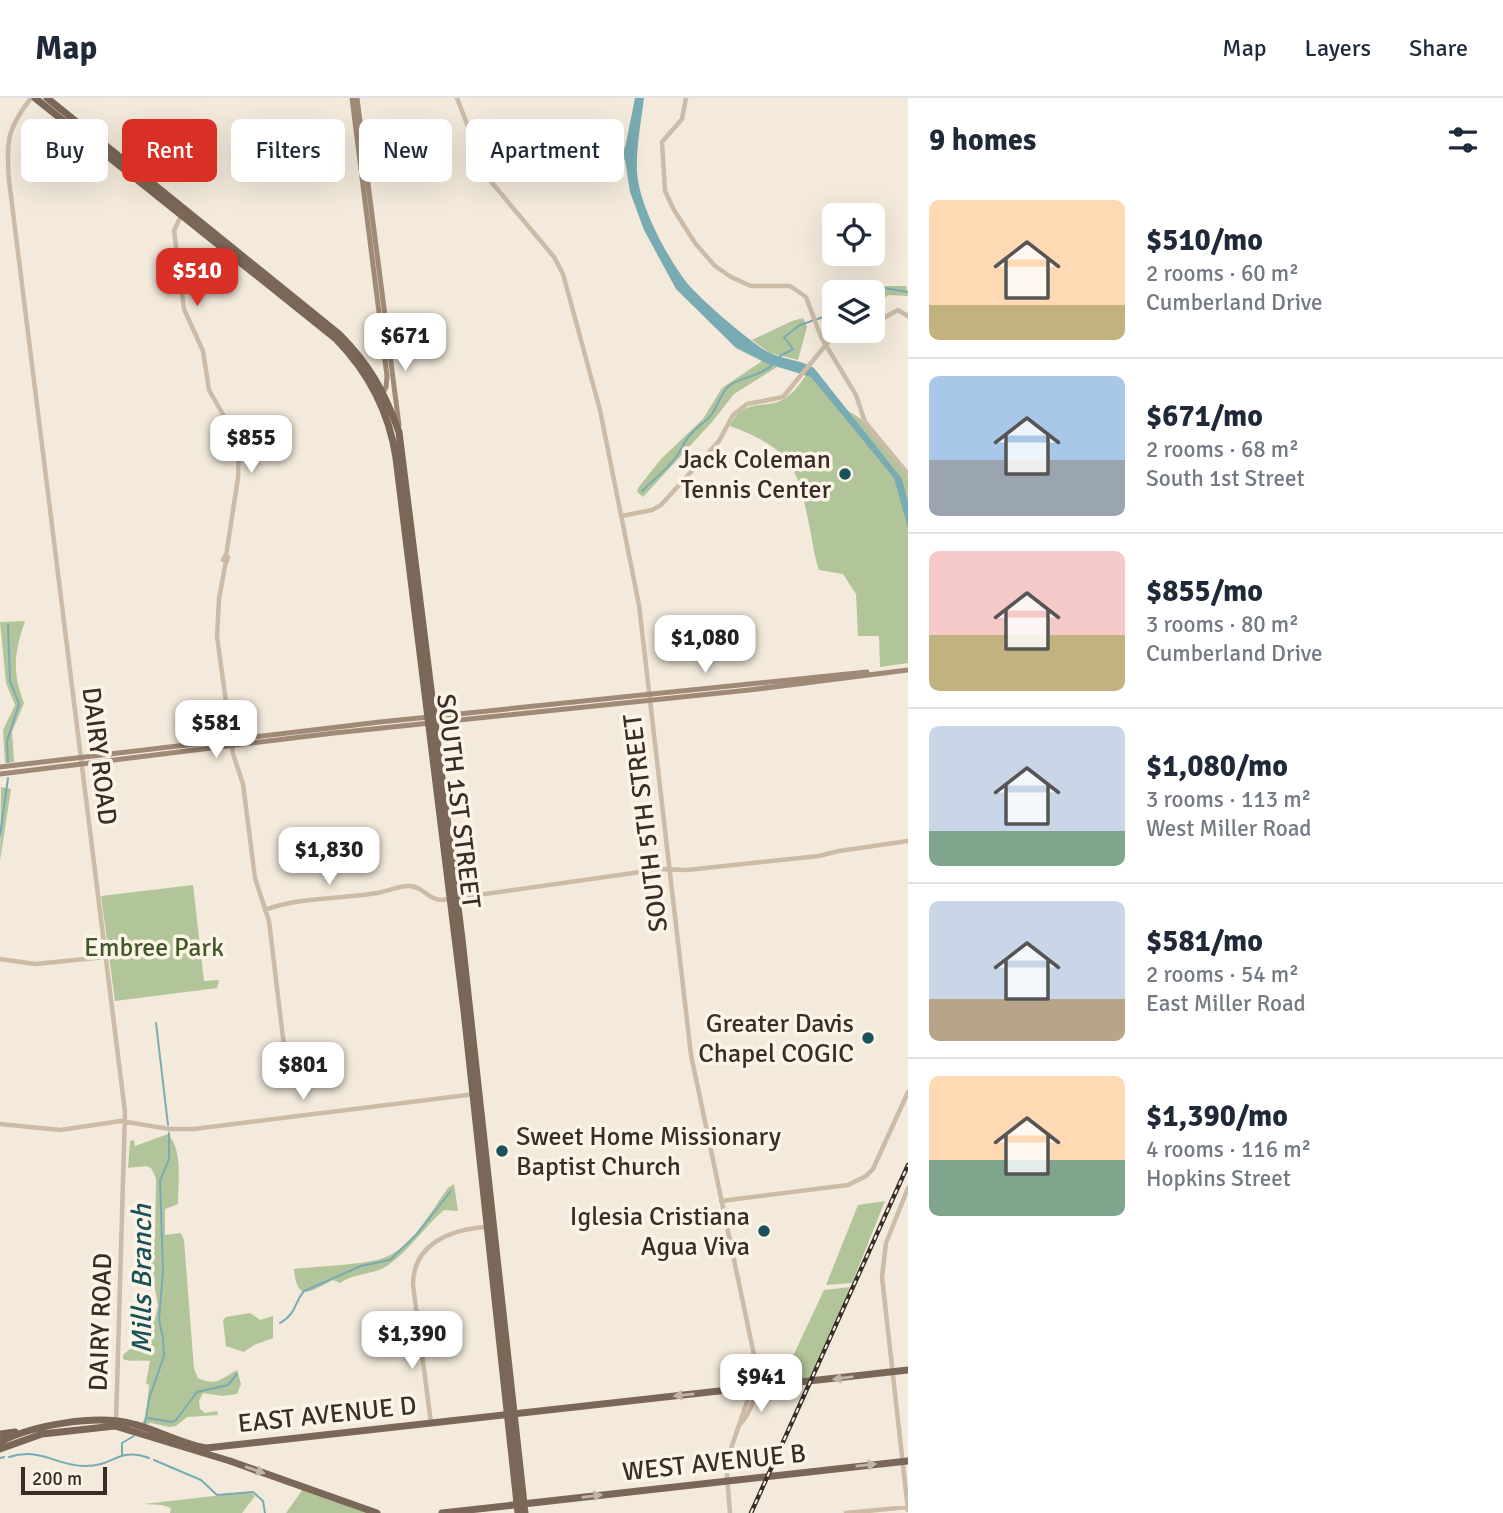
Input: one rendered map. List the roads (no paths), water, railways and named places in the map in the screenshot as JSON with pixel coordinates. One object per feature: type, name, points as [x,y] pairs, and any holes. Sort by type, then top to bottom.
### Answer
[{"type":"main road","points":[[33,98],[183,212]]},
{"type":"main road","points":[[47,98],[337,337],[368,365],[382,396]]},
{"type":"main road","name":"SOUTH 1ST STREET","points":[[355,98],[365,205],[387,378],[382,396],[394,444],[454,899],[512,1396],[511,1414]]},
{"type":"main road","name":"SOUTH 1ST STREET","points":[[355,98],[400,432],[431,719]]},
{"type":"main road","points":[[365,205],[371,218]]},
{"type":"main road","points":[[337,337],[382,396]]},
{"type":"main road","points":[[377,380],[383,382],[387,378]]},
{"type":"main road","name":"SOUTH 1ST STREET","points":[[382,396],[400,432]]},
{"type":"main road","points":[[0,774],[231,742],[649,696],[802,684],[908,668]]},
{"type":"main road","points":[[0,767],[81,761]]},
{"type":"main road","name":"SOUTH 1ST STREET","points":[[492,1227],[520,1507],[525,1513]]},
{"type":"main road","name":"EAST AVENUE D","points":[[191,1447],[206,1448],[908,1370]]},
{"type":"main road","points":[[512,1396],[519,1409],[531,1411]]},
{"type":"main road","points":[[0,1434],[92,1421],[115,1423],[377,1513]]},
{"type":"main road","points":[[0,1449],[41,1434],[115,1423]]},
{"type":"main road","points":[[0,1441],[36,1429]]},
{"type":"main road","points":[[230,1445],[224,1453],[230,1461]]},
{"type":"main road","name":"WEST AVENUE B","points":[[442,1513],[520,1507],[905,1461]]},
{"type":"street","name":"DAIRY ROAD","points":[[33,98],[15,119],[10,131],[7,155],[126,1124],[115,1423]]},
{"type":"street","name":"SOUTH 5TH STREET","points":[[457,98],[488,178],[554,257],[564,274],[600,410],[622,516],[642,621],[691,1055],[755,1367],[754,1387],[728,1452],[726,1482],[730,1513]]},
{"type":"street","points":[[686,98],[682,119],[662,142],[665,191],[674,210],[701,251],[715,266],[731,277],[751,286],[796,288],[806,297],[825,345],[856,394],[870,430],[908,474]]},
{"type":"street","points":[[183,212],[174,231],[184,309],[203,351],[213,399],[233,432],[239,451],[240,462],[219,599],[217,636],[231,742],[243,784],[255,878],[269,921],[286,1063],[284,1076]]},
{"type":"street","points":[[885,317],[898,310],[908,316]]},
{"type":"street","points":[[622,516],[652,510],[664,503],[719,442],[733,415],[747,404],[783,397],[827,343]]},
{"type":"street","points":[[265,910],[281,905],[410,886],[418,887],[433,899],[454,899],[663,869],[687,870],[819,856],[908,841]]},
{"type":"street","points":[[0,958],[44,964],[106,957]]},
{"type":"street","points":[[722,1201],[857,1182],[873,1169],[908,1092]]},
{"type":"street","points":[[0,1124],[60,1130],[121,1122],[169,1129],[194,1129],[476,1094]]},
{"type":"street","points":[[846,1513],[908,1508],[905,1461],[882,1282],[890,1231],[908,1188]]},
{"type":"street","points":[[431,1423],[413,1285],[414,1272],[426,1250],[444,1235],[458,1230],[492,1227]]},
{"type":"water","points":[[635,98],[644,98],[637,154],[639,185],[648,215],[671,259],[687,283],[750,340],[774,355],[814,368],[902,479],[908,502],[908,528],[894,478],[811,377],[768,364],[736,348],[676,289],[644,230],[630,192],[624,153]]},
{"type":"waterway","points":[[885,288],[908,292]]},
{"type":"waterway","points":[[780,356],[793,349],[784,337],[800,325],[822,317]]},
{"type":"waterway","points":[[642,491],[665,470],[690,436],[712,414],[729,386],[772,365]]},
{"type":"waterway","points":[[8,625],[10,681],[19,704],[7,741],[8,762]]},
{"type":"waterway","points":[[0,835],[8,778]]},
{"type":"waterway","name":"Mills Branch","points":[[156,1023],[168,1125]]},
{"type":"waterway","name":"Mills Branch","points":[[145,1423],[149,1399],[164,1356],[159,1320],[163,1271],[160,1181],[169,1159],[169,1133]]},
{"type":"waterway","points":[[280,1323],[293,1311],[304,1291],[361,1266],[390,1260],[416,1235],[451,1191]]},
{"type":"waterway","points":[[148,1418],[172,1422],[197,1392],[228,1385],[237,1374]]},
{"type":"waterway","name":"Mills Branch","points":[[122,1455],[122,1443],[134,1436]]},
{"type":"waterway","name":"Mills Branch","points":[[9,1457],[39,1455],[85,1466],[130,1455],[149,1458]]},
{"type":"waterway","name":"Mills Branch","points":[[0,1458],[4,1457]]},
{"type":"waterway","name":"Mills Branch","points":[[154,1460],[201,1480],[217,1495],[253,1492],[263,1501],[265,1513]]},
{"type":"railway","points":[[751,1513],[908,1165]]},
{"type":"place","name":"Jack Coleman Tennis Center","points":[[845,474]]},
{"type":"place","name":"Greater Davis Chapel COGIC","points":[[868,1038]]},
{"type":"place","name":"Sweet Home Missionary Baptist Church","points":[[502,1151]]},
{"type":"place","name":"Iglesia Cristiana Agua Viva","points":[[764,1231]]},
{"type":"park label","name":"Embree Park","points":[[154,947]]}]
